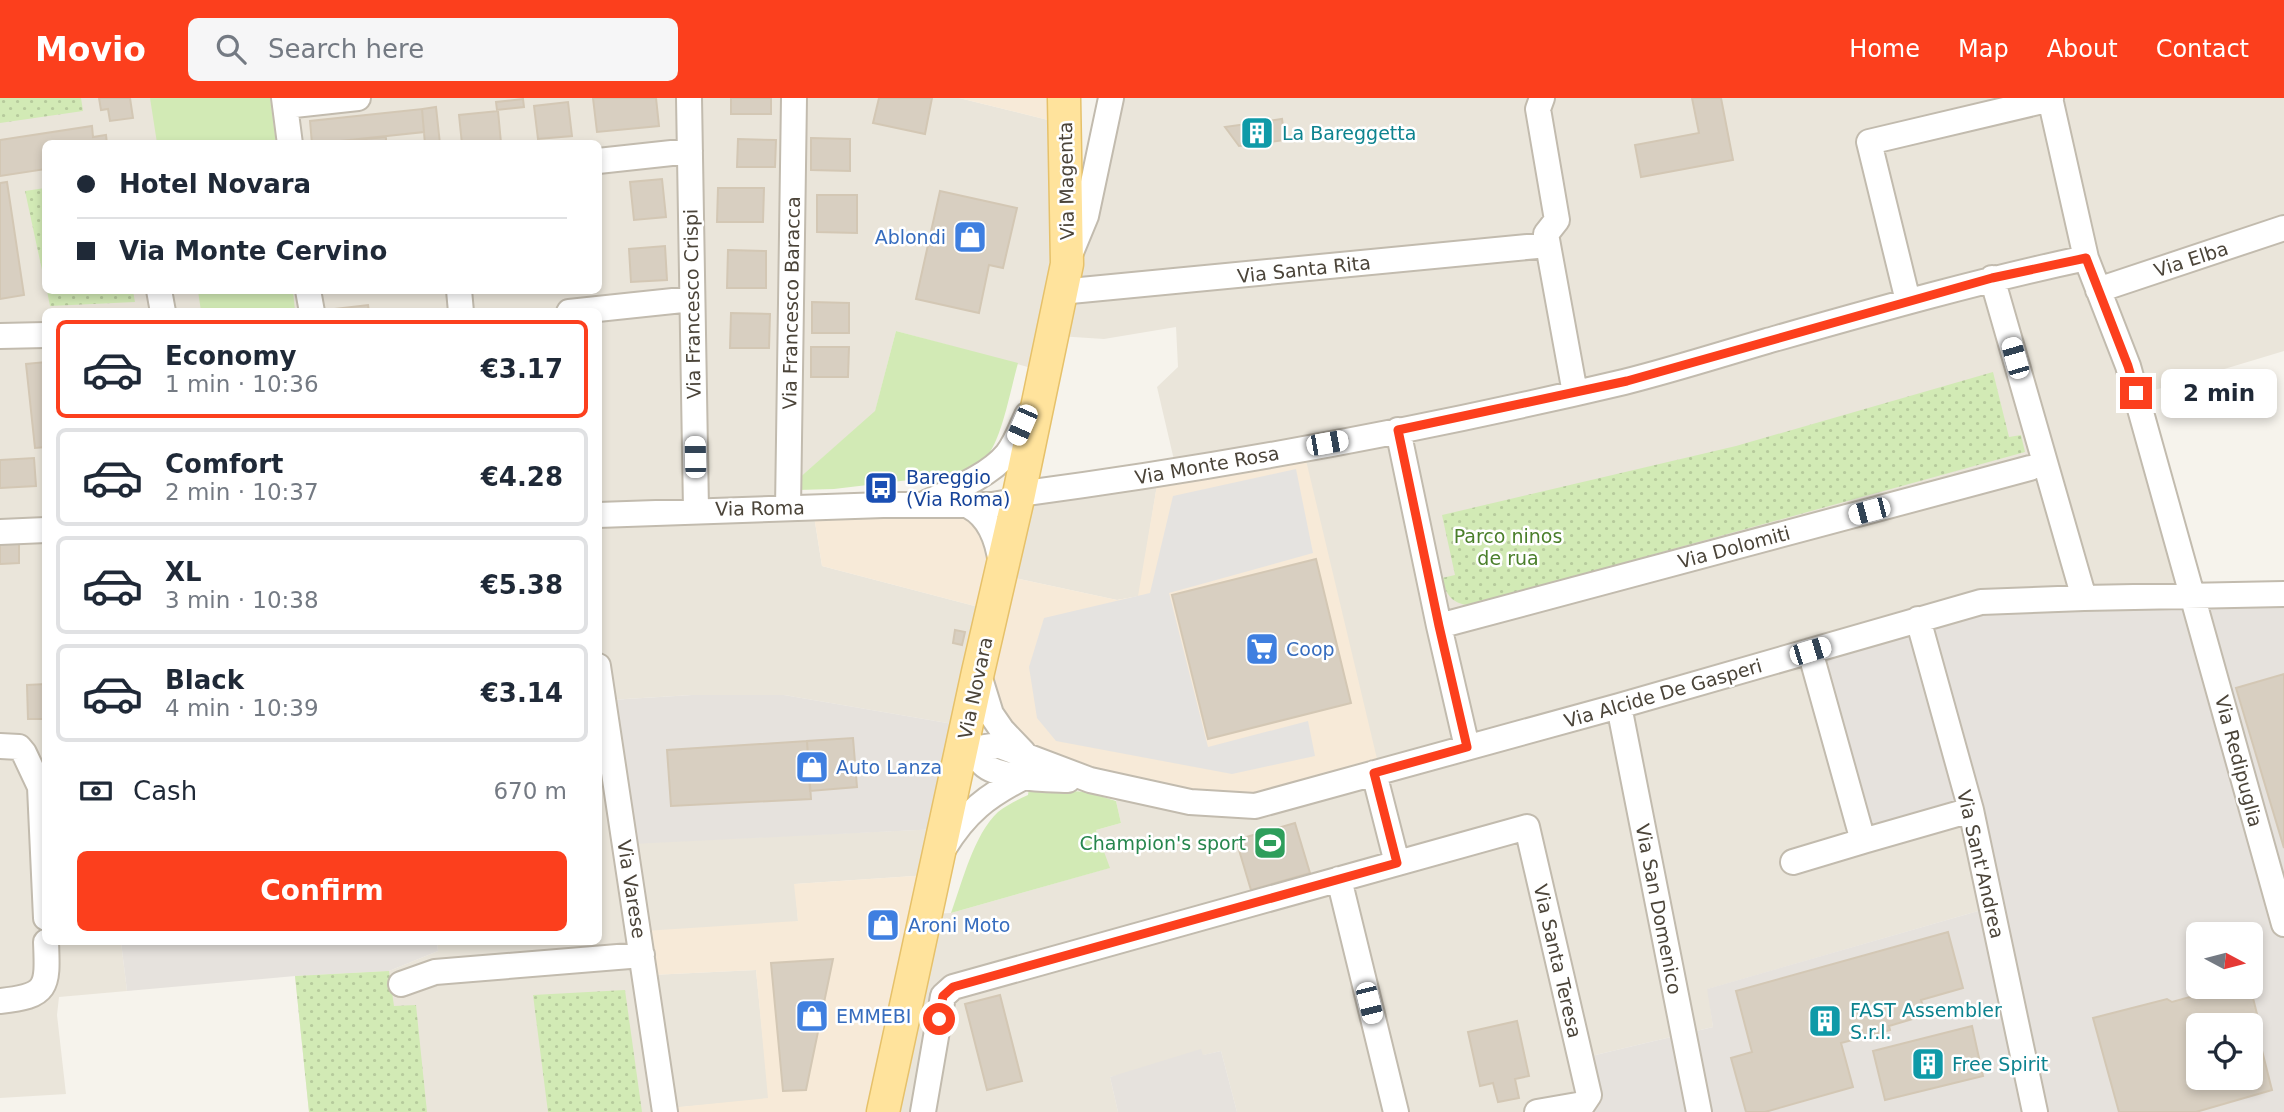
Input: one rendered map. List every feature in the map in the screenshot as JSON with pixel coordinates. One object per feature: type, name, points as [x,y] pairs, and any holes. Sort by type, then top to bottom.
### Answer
[{"type":"main road","name":"Via Magenta","points":[[1063,278],[1064,98]]},
{"type":"main road","name":"Via Novara","points":[[883,1112],[938,857],[966,748],[978,672],[1019,494],[1063,278]]},
{"type":"street","points":[[289,140],[285,102],[358,98]]},
{"type":"street","name":"Via Francesco Crispi","points":[[689,98],[695,510]]},
{"type":"street","name":"Via Francesco Baracca","points":[[788,508],[794,98]]},
{"type":"street","points":[[1063,278],[1086,216],[1111,98]]},
{"type":"street","points":[[1542,98],[1538,109],[1557,220],[1546,234],[1575,393]]},
{"type":"street","points":[[1908,301],[1868,142],[2050,98]]},
{"type":"street","name":"Via Redipuglia","points":[[2050,98],[2086,258],[2128,366],[2284,924]]},
{"type":"street","points":[[602,161],[690,150]]},
{"type":"street","name":"Via Elba","points":[[2098,290],[2284,228]]},
{"type":"street","name":"Via Santa Rita","points":[[1063,278],[1548,245]]},
{"type":"street","name":"Via Monte Rosa","points":[[1019,494],[1121,479],[1398,430],[1575,393],[1627,381],[1992,278],[2086,258]]},
{"type":"street","points":[[1992,278],[2084,597]]},
{"type":"street","points":[[602,309],[692,299]]},
{"type":"street","points":[[0,336],[42,335]]},
{"type":"street","points":[[1002,570],[992,530],[976,510],[961,498],[974,479],[1006,455],[1041,386]]},
{"type":"street","points":[[1398,430],[1467,747]]},
{"type":"street","name":"Via Dolomiti","points":[[1439,626],[2030,468]]},
{"type":"street","name":"Via Roma","points":[[602,514],[923,504],[961,498],[982,483],[1001,482],[1009,484],[1019,494]]},
{"type":"street","points":[[0,532],[42,530]]},
{"type":"street","name":"Via Alcide De Gasperi","points":[[966,748],[984,765],[997,771],[1025,766],[1190,802],[1255,806],[1619,706],[1981,602],[2084,597],[2284,594]]},
{"type":"street","name":"Via Sant'Andrea","points":[[1918,619],[1971,810],[2035,1112]]},
{"type":"street","points":[[1810,651],[1863,841]]},
{"type":"street","points":[[938,857],[958,825],[1025,766],[991,714],[978,672]]},
{"type":"street","name":"Via Varese","points":[[602,692],[665,1112]]},
{"type":"street","name":"Via San Domenico","points":[[1619,706],[1699,1112]]},
{"type":"street","points":[[0,746],[19,747],[31,765],[40,787],[42,831]]},
{"type":"street","points":[[923,1112],[943,996],[953,987],[1397,863],[1374,773]]},
{"type":"street","points":[[1793,862],[1971,810]]},
{"type":"street","name":"Via Santa Teresa","points":[[1397,863],[1527,827],[1590,1095],[1583,1104],[1537,1112]]},
{"type":"street","points":[[1339,879],[1395,1107]]},
{"type":"street","points":[[0,1001],[31,997],[37,992],[45,982],[46,945]]},
{"type":"street","points":[[401,984],[435,972],[642,955]]},
{"type":"shaded area","points":[[0,98],[959,98],[1056,122],[1056,258],[1035,369],[896,331],[875,412],[798,479],[796,500],[602,503],[602,308],[42,308],[42,519],[0,521]]},
{"type":"shaded area","points":[[959,98],[1052,98],[1056,122]]},
{"type":"shaded area","points":[[1119,98],[2284,98],[2284,351],[2148,392],[2202,590],[1966,819],[1985,909],[1708,989],[1713,1027],[1587,1057],[1596,1100],[1532,1112],[1237,1112],[1221,1051],[1110,1077],[1118,1112],[888,1112],[931,914],[951,913],[1109,868],[1096,830],[1121,823],[1116,801],[1128,782],[1158,479],[1139,596],[1117,600],[1005,576],[1027,485],[1174,460],[1157,387],[1178,367],[1176,327],[1104,339],[1058,336]]},
{"type":"shaded area","points":[[1305,456],[1378,763],[1254,799],[1193,794],[1030,753],[1005,727],[982,671],[1005,576],[1117,600],[1138,596],[1158,479]]},
{"type":"shaded area","points":[[1296,469],[1313,553],[1169,593],[1208,747],[1308,721],[1315,756],[1232,774],[1056,741],[1037,718],[1029,667],[1044,618],[1150,593],[1173,496]]},
{"type":"shaded area","points":[[969,513],[991,549],[986,609],[822,566],[814,516]]},
{"type":"shaded area","points":[[814,516],[822,566],[986,609],[959,725],[784,695],[692,695],[609,700],[602,651],[602,524]]},
{"type":"shaded area","points":[[42,538],[42,945],[121,945],[127,991],[59,997],[57,1015],[66,1094],[0,1098],[0,539]]},
{"type":"shaded area","points":[[2284,585],[2284,1112],[1532,1112],[1596,1100],[1587,1057],[1713,1027],[1707,989],[1985,909],[1966,819],[1857,851],[1802,646],[1976,595]]},
{"type":"shaded area","points":[[602,649],[610,700],[692,695],[784,695],[959,725],[939,829],[632,844],[620,764],[602,766]]},
{"type":"shaded area","points":[[620,764],[632,843],[939,829],[929,875],[795,884],[798,921],[651,975],[756,970],[769,1099],[670,1108],[670,1112],[309,1112],[295,976],[389,971],[438,951],[437,945],[602,945],[602,766]]},
{"type":"shaded area","points":[[929,875],[870,1112],[670,1112],[669,1108],[768,1098],[756,970],[651,975],[644,931],[798,921],[794,884]]},
{"type":"shaded area","points":[[121,945],[437,945],[438,951],[389,971],[295,976],[127,991]]},
{"type":"shaded area","points":[[1201,1049],[1203,1055],[1221,1051],[1237,1112],[1118,1112],[1110,1077]]},
{"type":"green space","points":[[0,98],[81,98],[83,111],[0,123]]},
{"type":"green space","points":[[150,98],[270,98],[276,140],[157,140]]},
{"type":"green space","points":[[42,189],[42,270],[25,191]]},
{"type":"green space","points":[[48,294],[134,294],[135,302],[50,306]]},
{"type":"green space","points":[[198,294],[293,294],[295,308],[201,308]]},
{"type":"green space","points":[[896,331],[1018,363],[1003,422],[990,452],[978,465],[962,475],[928,487],[926,478],[834,489],[797,490],[798,479],[875,411]]},
{"type":"green space","name":"Parco ninos de rua","points":[[1993,372],[2009,437],[2021,435],[2025,452],[1503,596],[1499,600],[1464,604],[1456,602],[1445,589],[1442,578],[1455,575],[1442,515],[1736,446]]},
{"type":"green space","points":[[1029,788],[1087,792],[1116,801],[1121,823],[1096,830],[1110,868],[951,913],[982,833],[998,812],[1028,795]]},
{"type":"green space","points":[[389,971],[394,1006],[416,1005],[427,1112],[309,1112],[295,976]]},
{"type":"green space","points":[[625,990],[642,1112],[548,1112],[533,995]]},
{"type":"building","points":[[99,98],[130,98],[133,118],[110,121],[108,109],[101,110]]},
{"type":"building","points":[[593,98],[656,98],[659,126],[597,132]]},
{"type":"building","points":[[731,98],[771,98],[771,114],[731,114]]},
{"type":"building","points":[[879,98],[932,98],[925,134],[873,123]]},
{"type":"building","points":[[1692,98],[1721,98],[1733,160],[1641,177],[1635,145],[1699,133]]},
{"type":"building","points":[[523,99],[524,107],[497,110],[496,102]]},
{"type":"building","points":[[568,102],[572,136],[538,139],[534,106]]},
{"type":"building","points":[[436,107],[440,140],[425,140],[422,109]]},
{"type":"building","points":[[422,109],[424,132],[349,140],[312,140],[310,121]]},
{"type":"building","points":[[498,111],[501,140],[462,140],[459,115]]},
{"type":"building","name":"La Bareggetta","points":[[1282,119],[1285,140],[1239,146],[1225,127]]},
{"type":"building","points":[[92,126],[93,137],[106,135],[107,140],[42,140],[42,170],[0,176],[0,140]]},
{"type":"building","points":[[386,137],[386,140],[355,140]]},
{"type":"building","points":[[811,138],[850,139],[850,171],[811,170]]},
{"type":"building","points":[[738,139],[776,140],[775,167],[737,167]]},
{"type":"building","points":[[662,179],[666,217],[634,220],[630,182]]},
{"type":"building","points":[[7,182],[24,295],[0,299],[0,183]]},
{"type":"building","points":[[718,188],[764,188],[763,222],[717,222]]},
{"type":"building","name":"Ablondi","points":[[940,191],[1017,208],[1003,268],[989,265],[979,313],[916,299]]},
{"type":"building","points":[[817,195],[857,195],[857,233],[817,232]]},
{"type":"building","points":[[665,246],[667,280],[631,282],[629,249]]},
{"type":"building","points":[[728,250],[766,251],[766,288],[727,288]]},
{"type":"building","points":[[812,302],[849,303],[849,333],[812,333]]},
{"type":"building","points":[[368,305],[368,308],[342,308]]},
{"type":"building","points":[[731,313],[770,314],[769,348],[730,348]]},
{"type":"building","points":[[811,347],[849,347],[848,377],[811,377]]},
{"type":"building","points":[[42,362],[42,447],[35,448],[26,364]]},
{"type":"building","points":[[34,458],[36,486],[0,488],[0,460]]},
{"type":"building","points":[[0,542],[19,542],[19,563],[0,564]]},
{"type":"building","name":"Coop","points":[[1316,559],[1351,703],[1208,739],[1172,595]]},
{"type":"building","points":[[955,630],[965,632],[962,645],[953,643]]},
{"type":"building","points":[[2284,674],[2284,848],[2236,688]]},
{"type":"building","points":[[42,684],[42,719],[28,719],[27,685]]},
{"type":"building","points":[[853,738],[857,787],[810,791],[807,741]]},
{"type":"building","points":[[807,741],[811,799],[671,806],[667,750]]},
{"type":"building","points":[[1295,823],[1310,873],[1251,890],[1236,840]]},
{"type":"building","name":"FAST Assembler S.r.l.","points":[[1948,932],[1963,988],[1921,1000],[1926,1015],[1889,1026],[1890,1030],[1841,1043],[1853,1087],[1765,1112],[1746,1112],[1731,1058],[1752,1052],[1736,991]]},
{"type":"building","points":[[833,959],[806,1090],[783,1091],[771,963]]},
{"type":"building","points":[[1000,995],[1022,1081],[987,1090],[965,1004]]},
{"type":"building","points":[[2186,998],[2253,999],[2257,1013],[2186,1013],[2186,1090],[2263,1090],[2263,1054],[2272,1090],[2196,1112],[2119,1112],[2093,1018],[2167,999],[2172,1002]]},
{"type":"building","points":[[1517,1021],[1529,1076],[1515,1079],[1519,1098],[1498,1102],[1493,1083],[1480,1086],[1468,1032]]},
{"type":"building","name":"Free Spirit","points":[[1972,1026],[1983,1076],[1885,1100],[1873,1051]]},
{"type":"place","name":"La Bareggetta","points":[[1257,133]]},
{"type":"place","name":"Ablondi","points":[[970,237]]},
{"type":"place","name":"Bareggio (Via Roma)","points":[[881,488]]},
{"type":"place","name":"Coop","points":[[1262,649]]},
{"type":"place","name":"Auto Lanza","points":[[812,767]]},
{"type":"place","name":"Champion's sport","points":[[1270,843]]},
{"type":"place","name":"Aroni Moto","points":[[883,925]]},
{"type":"place","name":"EMMEBI","points":[[812,1016]]},
{"type":"place","name":"FAST Assembler S.r.l.","points":[[1825,1021]]},
{"type":"place","name":"Free Spirit","points":[[1928,1064]]},
{"type":"route","points":[[939,1019],[943,996],[953,987],[1397,863],[1374,773],[1467,747],[1398,430],[1627,381],[1992,278],[2086,258],[2136,393]]}]
